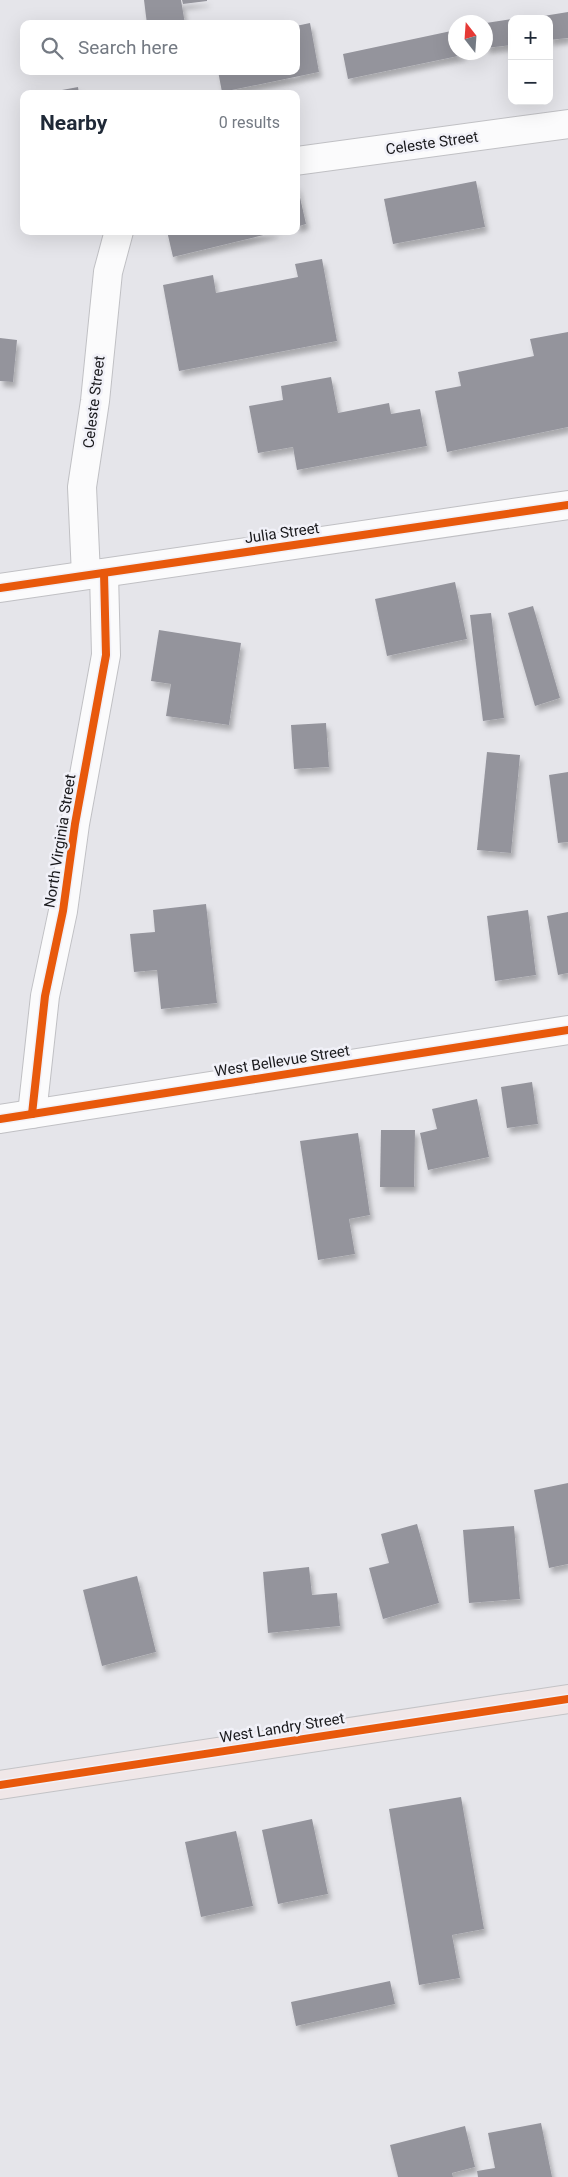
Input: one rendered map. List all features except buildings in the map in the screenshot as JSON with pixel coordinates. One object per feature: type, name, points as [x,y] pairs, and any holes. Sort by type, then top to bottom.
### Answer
[{"type":"highway","name":"West Landry Street","points":[[0,1785],[568,1699]]},
{"type":"street","name":"Celeste Street","points":[[300,160],[568,124]]},
{"type":"street","name":"Celeste Street","points":[[95,574],[82,487],[95,401],[108,272],[118,235]]},
{"type":"street","name":"Julia Street","points":[[0,588],[568,505]]},
{"type":"street","name":"North Virginia Street","points":[[32,1114],[46,996],[63,910],[74,824],[106,655],[95,574]]},
{"type":"street","name":"West Bellevue Street","points":[[0,1118],[568,1030]]},
{"type":"cycle path","points":[[0,588],[568,505]]},
{"type":"cycle path","points":[[32,1114],[45,996],[63,911],[75,824],[106,655],[104,573]]},
{"type":"cycle path","points":[[0,1119],[568,1030]]},
{"type":"cycle path","points":[[0,1785],[568,1699]]}]
